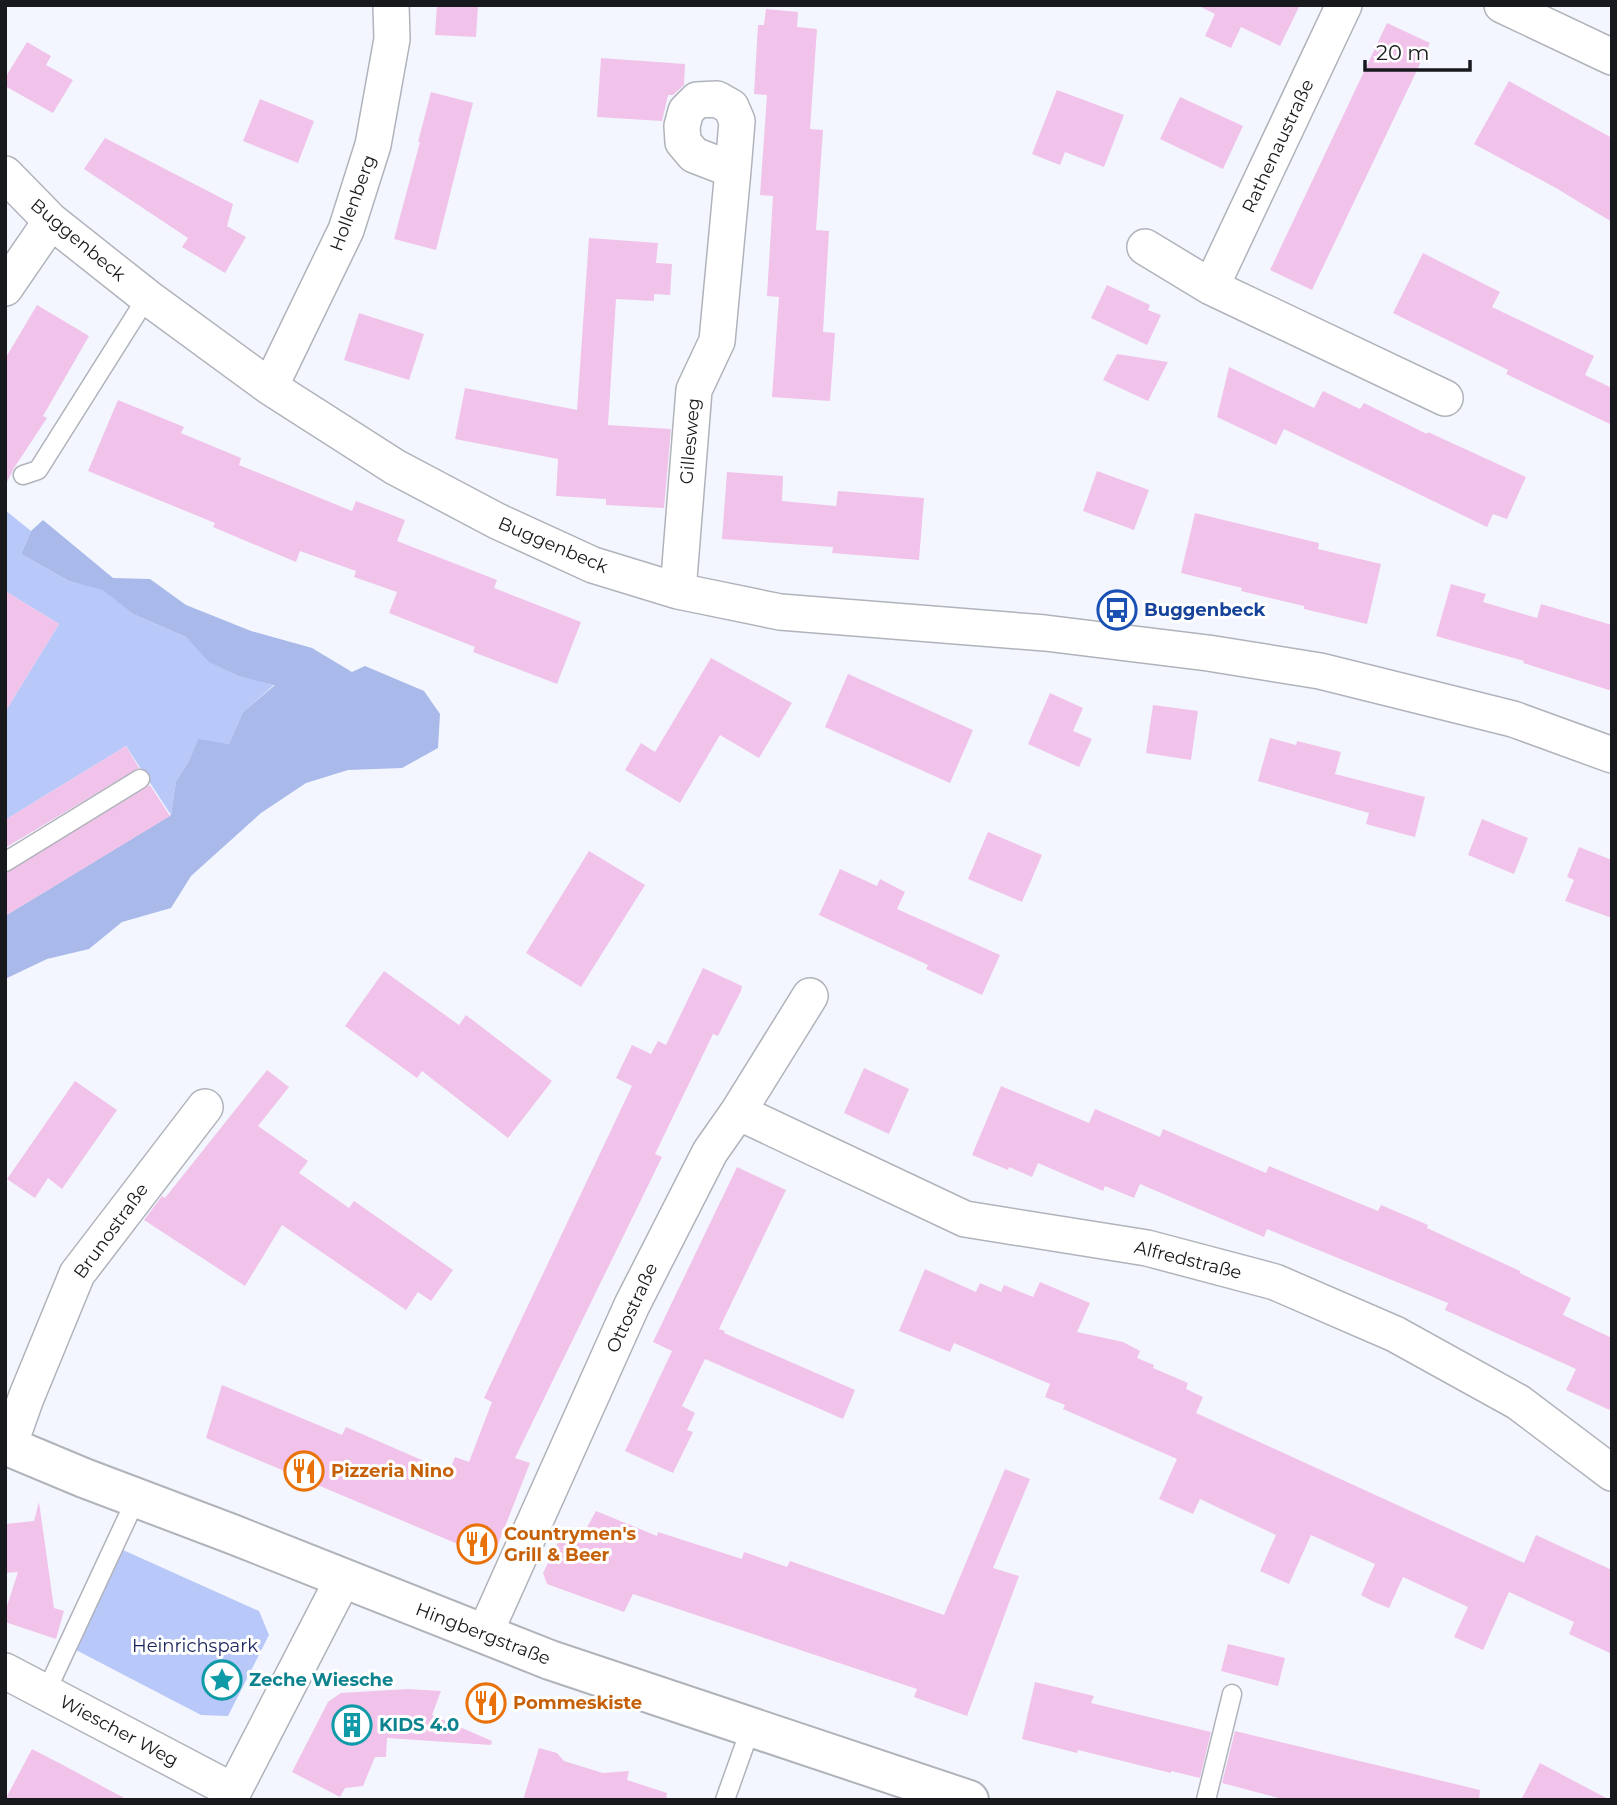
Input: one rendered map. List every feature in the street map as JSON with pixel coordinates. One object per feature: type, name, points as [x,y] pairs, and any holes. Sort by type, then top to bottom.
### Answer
[{"type":"street","name":"Hollenberg","points":[[270,387],[346,230],[373,145],[392,39],[391,5]]},
{"type":"street","name":"Rathenaustraße","points":[[1211,288],[1344,5]]},
{"type":"street","points":[[1502,5],[1612,57]]},
{"type":"street","name":"Gillesweg","points":[[678,591],[694,390],[717,341],[733,170]]},
{"type":"street","name":"Buggenbeck","points":[[5,174],[51,221],[147,297],[270,387],[395,467],[497,521],[593,565],[678,591],[780,612],[1045,632],[1320,671],[1513,719],[1612,755]]},
{"type":"street","points":[[5,288],[51,221]]},
{"type":"street","points":[[1145,247],[1211,288],[1445,398]]},
{"type":"street","name":"Ottostraße","points":[[484,1635],[632,1305],[709,1152],[738,1112],[810,996]]},
{"type":"street","name":"Brunostraße","points":[[7,1446],[77,1274],[205,1107]]},
{"type":"street","name":"Alfredstraße","points":[[738,1112],[965,1219],[1147,1248],[1275,1282],[1395,1334],[1518,1402],[1612,1473]]},
{"type":"street","name":"Hingbergstraße","points":[[7,1446],[550,1660],[969,1800]]},
{"type":"street","points":[[231,1795],[343,1579]]},
{"type":"street","name":"Wiescher Weg","points":[[5,1671],[231,1795]]},
{"type":"lane","points":[[23,475],[38,470],[147,297]]},
{"type":"lane","points":[[5,862],[140,779]]},
{"type":"lane","points":[[46,1692],[136,1499]]},
{"type":"lane","points":[[1206,1800],[1232,1694]]},
{"type":"lane","points":[[725,1800],[751,1727]]},
{"type":"green space","points":[[5,510],[31,531],[21,554],[69,581],[103,589],[133,614],[186,637],[210,662],[238,676],[275,684],[243,712],[229,744],[198,740],[176,781],[171,815],[126,746],[5,820],[5,712],[59,624],[5,591]]},
{"type":"green space","name":"Heinrichspark","points":[[123,1550],[259,1611],[269,1635],[228,1716],[201,1715],[76,1650]]},
{"type":"shaded area","points":[[43,520],[113,578],[150,579],[186,605],[251,631],[312,648],[352,672],[365,666],[424,691],[440,714],[438,748],[402,768],[348,770],[306,783],[261,813],[191,876],[171,908],[122,922],[89,949],[47,959],[5,979],[5,916],[171,815],[176,781],[189,761],[198,739],[229,744],[243,712],[275,685],[238,676],[209,662],[186,637],[133,614],[103,590],[69,581],[21,554],[31,531]]},
{"type":"building","points":[[437,5],[478,5],[476,37],[435,35]]},
{"type":"building","points":[[1197,5],[1300,5],[1280,46],[1241,27],[1231,48],[1205,36],[1215,14]]},
{"type":"building","points":[[766,9],[798,12],[797,27],[817,29],[810,129],[823,130],[816,230],[829,231],[823,332],[835,333],[830,401],[772,397],[779,297],[767,296],[773,196],[760,195],[767,95],[754,94],[758,25],[764,25]]},
{"type":"building","points":[[1387,23],[1430,43],[1312,290],[1270,270]]},
{"type":"building","points":[[27,42],[51,56],[46,65],[73,80],[53,113],[5,86],[5,78]]},
{"type":"building","points":[[601,58],[685,64],[684,85],[673,95],[668,95],[662,121],[597,117]]},
{"type":"building","points":[[1509,81],[1612,138],[1612,222],[1474,144]]},
{"type":"building","points":[[1057,90],[1124,115],[1104,167],[1065,152],[1060,165],[1032,154]]},
{"type":"building","points":[[431,92],[473,103],[436,250],[394,239]]},
{"type":"building","points":[[1180,97],[1243,126],[1223,169],[1160,139]]},
{"type":"building","points":[[260,99],[314,121],[298,163],[243,141]]},
{"type":"building","points":[[105,138],[233,204],[227,226],[246,237],[225,273],[182,247],[188,238],[84,169]]},
{"type":"building","points":[[589,238],[658,243],[656,263],[672,264],[670,295],[654,294],[654,301],[616,299],[608,425],[671,429],[664,508],[606,505],[606,499],[556,496],[558,459],[455,439],[465,388],[577,410]]},
{"type":"building","points":[[1423,253],[1500,292],[1492,307],[1594,356],[1585,375],[1612,388],[1612,425],[1506,374],[1508,370],[1393,313]]},
{"type":"building","points":[[1107,285],[1150,305],[1148,310],[1161,315],[1147,345],[1091,318]]},
{"type":"building","points":[[37,305],[89,336],[43,416],[47,418],[5,486],[5,359]]},
{"type":"building","points":[[359,313],[424,334],[409,380],[344,360]]},
{"type":"building","points":[[1117,354],[1168,362],[1148,401],[1103,380]]},
{"type":"building","points":[[1229,367],[1314,408],[1323,391],[1360,409],[1364,403],[1526,477],[1507,519],[1493,514],[1487,527],[1284,429],[1276,445],[1217,417]]},
{"type":"building","points":[[118,400],[184,427],[181,433],[241,458],[239,465],[352,511],[356,501],[405,520],[397,541],[497,580],[494,588],[581,622],[557,684],[473,652],[475,647],[389,613],[397,592],[354,577],[356,571],[300,551],[296,562],[213,527],[215,523],[88,471]]},
{"type":"building","points":[[1097,471],[1149,490],[1134,530],[1083,511]]},
{"type":"building","points":[[727,472],[783,476],[782,501],[836,506],[838,491],[924,498],[919,560],[832,553],[833,547],[722,539]]},
{"type":"building","points":[[1195,513],[1319,543],[1318,549],[1381,564],[1367,624],[1304,609],[1304,606],[1181,573]]},
{"type":"building","points":[[1451,584],[1486,594],[1483,602],[1537,618],[1541,604],[1612,625],[1612,691],[1523,663],[1524,661],[1436,636]]},
{"type":"building","points":[[5,591],[59,624],[5,712]]},
{"type":"building","points":[[711,658],[792,703],[759,758],[720,735],[680,803],[625,770],[641,743],[655,752]]},
{"type":"building","points":[[848,674],[973,730],[950,783],[825,727]]},
{"type":"building","points":[[1050,693],[1083,708],[1073,731],[1092,739],[1079,767],[1028,744]]},
{"type":"building","points":[[1153,705],[1198,711],[1191,760],[1146,753]]},
{"type":"building","points":[[1270,738],[1296,745],[1297,741],[1341,752],[1335,774],[1425,797],[1415,837],[1366,824],[1369,813],[1258,781]]},
{"type":"building","points":[[126,746],[139,768],[5,848],[5,820]]},
{"type":"building","points":[[150,785],[170,816],[5,916],[5,873]]},
{"type":"building","points":[[1482,819],[1528,838],[1514,874],[1468,855]]},
{"type":"building","points":[[988,832],[1042,855],[1022,902],[968,879]]},
{"type":"building","points":[[1579,847],[1612,860],[1612,918],[1565,901],[1574,880],[1567,877]]},
{"type":"building","points":[[589,851],[645,885],[581,987],[526,953]]},
{"type":"building","points":[[840,869],[877,886],[880,879],[905,892],[897,909],[1000,955],[982,995],[926,969],[928,965],[819,915]]},
{"type":"building","points":[[703,968],[742,986],[741,991],[718,1036],[713,1034],[655,1154],[662,1157],[515,1458],[530,1463],[497,1547],[479,1553],[206,1438],[222,1385],[342,1435],[346,1427],[449,1472],[455,1457],[469,1462],[492,1402],[484,1398],[632,1086],[616,1078],[632,1045],[651,1054],[658,1041],[666,1045]]},
{"type":"building","points":[[384,971],[459,1025],[466,1015],[552,1081],[508,1138],[422,1071],[417,1078],[345,1026]]},
{"type":"building","points":[[864,1068],[909,1089],[889,1134],[844,1113]]},
{"type":"building","points":[[267,1070],[289,1087],[258,1126],[308,1161],[299,1173],[349,1208],[354,1201],[453,1270],[431,1301],[418,1292],[406,1310],[282,1225],[245,1286],[144,1220],[162,1196],[165,1198]]},
{"type":"building","points":[[75,1081],[117,1110],[62,1189],[48,1178],[35,1198],[7,1179]]},
{"type":"building","points":[[1001,1086],[1089,1123],[1095,1109],[1160,1137],[1163,1129],[1266,1173],[1269,1166],[1378,1211],[1381,1205],[1428,1225],[1427,1228],[1571,1298],[1563,1315],[1612,1338],[1612,1411],[1566,1390],[1576,1369],[1445,1310],[1448,1303],[1267,1229],[1264,1237],[1140,1184],[1134,1198],[1105,1186],[1103,1191],[1038,1163],[1032,1177],[972,1155]]},
{"type":"building","points":[[737,1167],[786,1190],[719,1329],[855,1390],[843,1419],[705,1359],[682,1406],[695,1413],[687,1430],[693,1432],[673,1473],[625,1451],[672,1351],[653,1342]]},
{"type":"building","points":[[925,1269],[976,1292],[980,1283],[1001,1292],[1004,1285],[1033,1297],[1040,1282],[1090,1303],[1077,1332],[1123,1342],[1140,1351],[1137,1358],[1188,1383],[1186,1389],[1203,1397],[1196,1413],[1524,1563],[1536,1535],[1612,1570],[1612,1654],[1569,1634],[1574,1622],[1509,1592],[1483,1650],[1454,1637],[1468,1607],[1403,1577],[1389,1608],[1374,1602],[1361,1595],[1375,1564],[1311,1535],[1289,1584],[1260,1571],[1276,1535],[1200,1499],[1193,1514],[1159,1499],[1177,1459],[1063,1409],[1065,1405],[1045,1397],[1050,1384],[954,1343],[950,1352],[899,1331]]},
{"type":"building","points":[[1005,1469],[1030,1479],[993,1568],[1019,1576],[967,1716],[914,1697],[917,1689],[633,1594],[624,1612],[547,1584],[543,1573],[562,1534],[580,1540],[596,1511],[657,1536],[658,1532],[742,1559],[744,1552],[787,1567],[790,1561],[944,1615]]},
{"type":"building","points":[[39,1502],[54,1608],[64,1611],[56,1639],[5,1622],[5,1612],[18,1572],[5,1573],[5,1524],[34,1521]]},
{"type":"building","points":[[1228,1644],[1285,1658],[1278,1686],[1221,1671]]},
{"type":"building","points":[[1035,1682],[1094,1696],[1091,1703],[1211,1732],[1200,1778],[1022,1739]]},
{"type":"building","name":"KIDS 4.0","points":[[408,1689],[441,1691],[432,1715],[492,1741],[491,1745],[387,1738],[386,1757],[375,1757],[363,1786],[345,1788],[340,1797],[292,1772],[328,1702],[341,1693]]},
{"type":"building","points":[[1235,1731],[1480,1790],[1479,1800],[1286,1800],[1222,1783]]},
{"type":"building","points":[[539,1748],[557,1753],[564,1761],[603,1773],[629,1771],[627,1780],[667,1793],[666,1800],[523,1800]]},
{"type":"building","points":[[32,1749],[61,1764],[128,1800],[5,1800]]},
{"type":"building","points":[[1540,1763],[1610,1800],[1521,1800]]},
{"type":"place","name":"Buggenbeck","points":[[1117,610]]},
{"type":"place","name":"Pizzeria Nino","points":[[304,1471]]},
{"type":"place","name":"Countrymen's Grill & Beer","points":[[477,1544]]},
{"type":"place","name":"Zeche Wiesche","points":[[222,1680]]},
{"type":"place","name":"Pommeskiste","points":[[486,1703]]},
{"type":"place","name":"KIDS 4.0","points":[[352,1725]]}]
